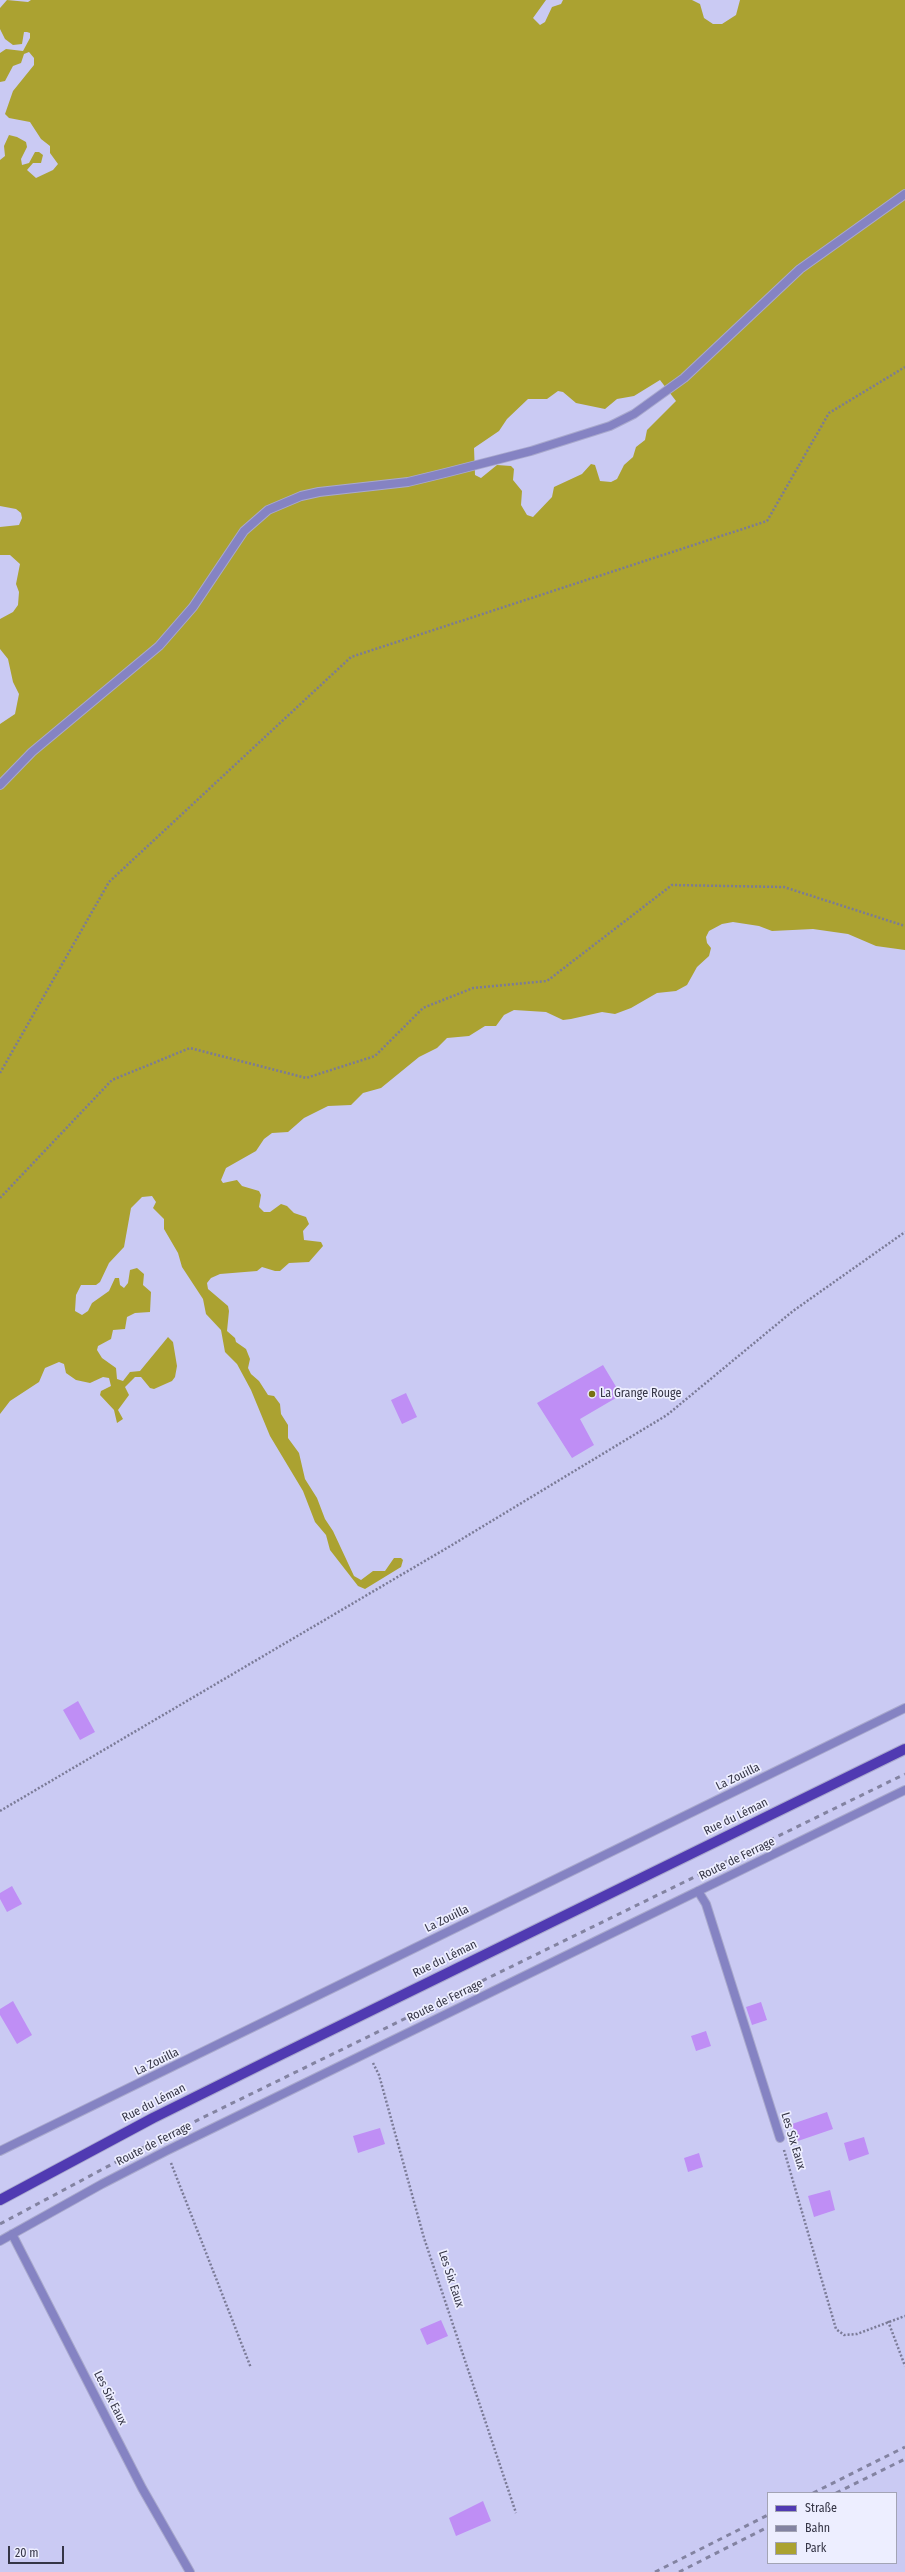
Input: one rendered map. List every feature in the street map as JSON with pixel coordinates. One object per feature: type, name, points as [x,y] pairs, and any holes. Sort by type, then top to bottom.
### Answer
[{"type":"main road","name":"Rue du Léman","points":[[0,2200],[120,2135],[270,2060],[905,1749]]},
{"type":"street","points":[[0,785],[32,752],[159,646],[193,607],[244,531],[268,510],[307,494],[408,482],[445,473],[531,451],[610,426],[634,414],[684,378],[800,269],[905,194]]},
{"type":"street","name":"La Zouilla","points":[[0,2151],[905,1708]]},
{"type":"street","name":"Route de Ferrage","points":[[0,2241],[166,2151],[905,1790]]},
{"type":"street","name":"Les Six Eaux","points":[[698,1891],[706,1904],[780,2138]]},
{"type":"street","name":"Les Six Eaux","points":[[12,2234],[142,2488],[190,2572]]},
{"type":"path","points":[[0,1073],[109,882],[351,657],[767,521],[829,414],[905,367]]},
{"type":"path","points":[[0,1198],[112,1080],[190,1048],[306,1078],[375,1056],[423,1008],[473,988],[547,981],[672,885],[784,887],[905,926]]},
{"type":"path","points":[[0,1811],[452,1545],[667,1415],[793,1311],[905,1232]]},
{"type":"path","name":"Les Six Eaux","points":[[366,2053],[379,2075],[424,2238],[516,2513]]},
{"type":"path","name":"Les Six Eaux","points":[[780,2138],[836,2329],[841,2334],[857,2334],[905,2316]]},
{"type":"path","points":[[166,2151],[251,2368]]},
{"type":"path","points":[[888,2322],[905,2366]]},
{"type":"green space","points":[[7,0],[28,2],[31,0],[546,0],[533,18],[540,25],[545,22],[552,7],[561,4],[563,0],[692,0],[700,4],[704,18],[713,24],[722,24],[736,15],[740,0],[905,0],[905,950],[876,946],[848,934],[813,929],[772,931],[759,926],[733,922],[722,924],[709,931],[706,937],[707,943],[711,948],[709,956],[697,967],[687,985],[676,991],[657,993],[631,1008],[615,1014],[602,1012],[563,1020],[546,1012],[514,1010],[504,1015],[496,1026],[485,1026],[469,1036],[447,1038],[437,1048],[419,1057],[381,1088],[363,1093],[351,1105],[328,1106],[304,1118],[288,1132],[272,1133],[264,1139],[256,1151],[226,1168],[221,1180],[223,1183],[237,1180],[242,1186],[259,1191],[261,1195],[259,1207],[264,1212],[270,1212],[281,1204],[287,1206],[294,1213],[306,1217],[309,1224],[303,1231],[304,1240],[321,1242],[323,1246],[309,1262],[289,1263],[280,1271],[262,1267],[257,1271],[220,1274],[211,1278],[207,1283],[208,1289],[228,1306],[227,1331],[235,1338],[236,1342],[246,1349],[250,1359],[248,1368],[251,1374],[259,1381],[268,1395],[274,1396],[280,1404],[281,1414],[288,1425],[288,1438],[299,1453],[305,1479],[317,1498],[325,1519],[333,1531],[354,1576],[361,1580],[373,1571],[385,1571],[394,1558],[401,1558],[403,1560],[401,1567],[365,1589],[358,1586],[330,1550],[326,1535],[315,1522],[303,1491],[270,1436],[251,1390],[237,1364],[225,1352],[221,1330],[206,1314],[203,1299],[182,1267],[178,1253],[164,1229],[164,1219],[153,1208],[156,1202],[152,1196],[142,1197],[131,1208],[124,1247],[109,1263],[100,1282],[96,1285],[81,1285],[76,1295],[75,1311],[82,1315],[88,1311],[92,1303],[109,1291],[115,1278],[119,1278],[120,1285],[124,1288],[128,1283],[130,1270],[137,1268],[144,1274],[143,1285],[151,1292],[150,1312],[135,1313],[127,1317],[125,1329],[113,1330],[111,1339],[98,1346],[97,1350],[102,1358],[116,1368],[117,1379],[123,1381],[130,1372],[140,1371],[168,1337],[173,1342],[177,1366],[175,1377],[172,1381],[154,1389],[150,1388],[141,1377],[135,1377],[125,1387],[129,1395],[118,1410],[123,1419],[117,1423],[114,1410],[100,1395],[101,1391],[111,1386],[109,1378],[103,1377],[90,1383],[76,1380],[66,1373],[64,1364],[59,1362],[45,1368],[39,1382],[10,1401],[0,1414],[0,724],[15,714],[19,694],[13,682],[8,659],[0,649],[0,619],[13,612],[18,605],[19,592],[16,584],[20,564],[10,555],[0,555],[0,527],[19,525],[22,518],[21,513],[16,509],[0,506],[0,160],[5,156],[4,146],[9,135],[26,142],[27,147],[21,159],[22,165],[29,163],[35,152],[39,152],[43,155],[41,163],[33,163],[27,170],[36,178],[53,170],[58,164],[50,153],[50,146],[41,139],[30,122],[9,118],[5,114],[13,91],[34,65],[34,58],[29,52],[24,54],[21,63],[13,66],[5,81],[0,82],[0,53],[6,49],[23,51],[30,38],[30,33],[24,32],[22,44],[13,45],[5,39],[0,29],[0,8]],"holes":[[[660,380],[676,401],[647,430],[645,440],[636,447],[633,457],[624,465],[617,479],[611,482],[600,481],[595,465],[591,464],[582,474],[554,487],[552,497],[533,517],[527,515],[521,505],[522,491],[513,480],[514,469],[511,466],[497,465],[481,478],[475,475],[474,448],[499,431],[507,419],[528,399],[547,399],[558,391],[563,392],[576,403],[605,409],[617,399],[634,396]]]},
{"type":"building","points":[[603,1365],[621,1395],[580,1419],[594,1445],[572,1458],[537,1403]]},
{"type":"building","points":[[406,1393],[417,1417],[402,1424],[391,1400]]},
{"type":"building","points":[[78,1701],[95,1732],[80,1740],[63,1710]]},
{"type":"building","points":[[12,1886],[22,1904],[7,1912],[0,1899],[0,1893]]},
{"type":"building","points":[[13,2001],[32,2035],[17,2044],[0,2015],[0,2009]]},
{"type":"building","points":[[761,2002],[767,2020],[752,2025],[746,2007]]},
{"type":"building","points":[[706,2031],[711,2046],[696,2051],[691,2036]]},
{"type":"building","points":[[827,2112],[833,2129],[798,2141],[792,2124]]},
{"type":"building","points":[[380,2128],[385,2144],[358,2153],[353,2136]]},
{"type":"building","points":[[864,2137],[869,2154],[849,2161],[844,2143]]},
{"type":"building","points":[[699,2153],[703,2167],[688,2172],[684,2158]]},
{"type":"building","points":[[830,2190],[835,2210],[814,2217],[808,2196]]},
{"type":"building","points":[[441,2320],[448,2336],[427,2345],[420,2329]]},
{"type":"building","points":[[483,2501],[491,2521],[456,2536],[449,2518]]},
{"type":"railway","points":[[0,2224],[159,2139],[905,1774]]},
{"type":"railway","points":[[815,2492],[905,2447]]},
{"type":"railway","points":[[838,2492],[905,2459]]},
{"type":"railway","points":[[655,2572],[767,2516]]},
{"type":"railway","points":[[679,2572],[767,2528]]},
{"type":"place","name":"La Grange Rouge","points":[[592,1394]]}]
